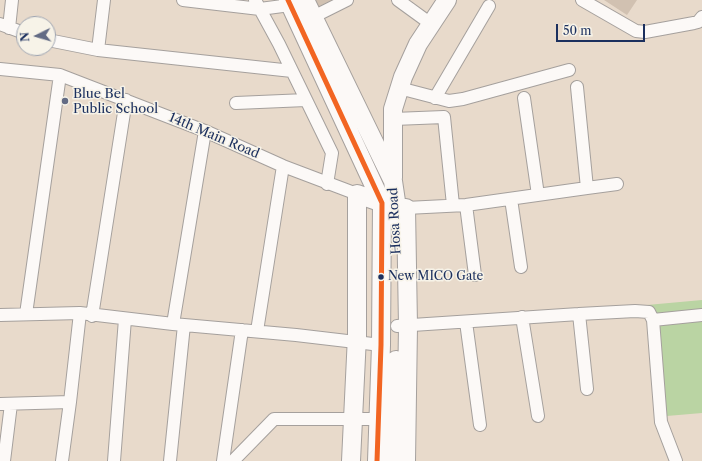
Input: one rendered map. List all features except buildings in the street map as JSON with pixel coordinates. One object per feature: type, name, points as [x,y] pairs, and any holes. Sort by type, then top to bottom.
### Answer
[{"type":"main road","points":[[372,183],[393,181],[393,109],[403,77],[418,44],[447,0]]},
{"type":"main road","name":"Hosa Road","points":[[294,2],[313,17],[393,181],[395,206],[381,345],[377,461]]},
{"type":"main road","name":"Hosa Road","points":[[294,2],[372,183],[395,206]]},
{"type":"main road","points":[[351,461],[356,343],[357,194],[395,206],[402,326],[406,461]]},
{"type":"main road","points":[[391,461],[402,326]]},
{"type":"street","points":[[12,0],[5,26],[16,30]]},
{"type":"street","points":[[98,50],[104,0]]},
{"type":"street","points":[[183,0],[257,4],[294,2]]},
{"type":"street","points":[[313,17],[348,0]]},
{"type":"street","points":[[398,0],[431,24]]},
{"type":"street","points":[[582,0],[636,31],[645,32],[694,23],[698,22],[702,17]]},
{"type":"street","points":[[257,4],[332,153],[327,184]]},
{"type":"street","points":[[435,98],[488,6]]},
{"type":"street","points":[[56,42],[98,50],[292,71]]},
{"type":"street","name":"14th Main Road","points":[[0,69],[60,75],[205,132],[327,184],[357,194]]},
{"type":"street","points":[[400,88],[449,101],[463,99],[569,70]]},
{"type":"street","points":[[26,314],[60,75]]},
{"type":"street","points":[[577,87],[587,188]]},
{"type":"street","points":[[524,98],[538,195]]},
{"type":"street","points":[[92,316],[126,100]]},
{"type":"street","points":[[236,103],[306,100]]},
{"type":"street","points":[[394,119],[444,117],[453,205]]},
{"type":"street","points":[[170,461],[179,324],[205,132]]},
{"type":"street","points":[[256,331],[283,166]]},
{"type":"street","points":[[395,206],[466,205],[617,184]]},
{"type":"street","points":[[511,199],[521,267]]},
{"type":"street","points":[[466,205],[475,275]]},
{"type":"street","points":[[402,326],[578,314],[635,311],[649,312],[653,320],[661,422],[676,461]]},
{"type":"street","points":[[62,461],[80,313]]},
{"type":"street","points":[[0,315],[80,313],[92,316],[256,331],[381,345]]},
{"type":"street","points":[[578,314],[587,389]]},
{"type":"street","points":[[653,320],[702,315]]},
{"type":"street","points":[[522,318],[538,416]]},
{"type":"street","points":[[114,461],[125,319]]},
{"type":"street","points":[[466,322],[480,425]]},
{"type":"street","points":[[223,461],[242,330]]},
{"type":"street","points":[[4,461],[5,404],[70,402]]},
{"type":"street","points":[[234,461],[274,419],[378,419]]},
{"type":"green space","points":[[702,300],[702,413],[655,417],[647,305]]},
{"type":"transit line","points":[[288,0],[382,203],[381,345],[377,461]]},
{"type":"place","name":"Blue Bel Public School","points":[[65,101]]},
{"type":"place","name":"New MICO Gate","points":[[381,277]]}]
